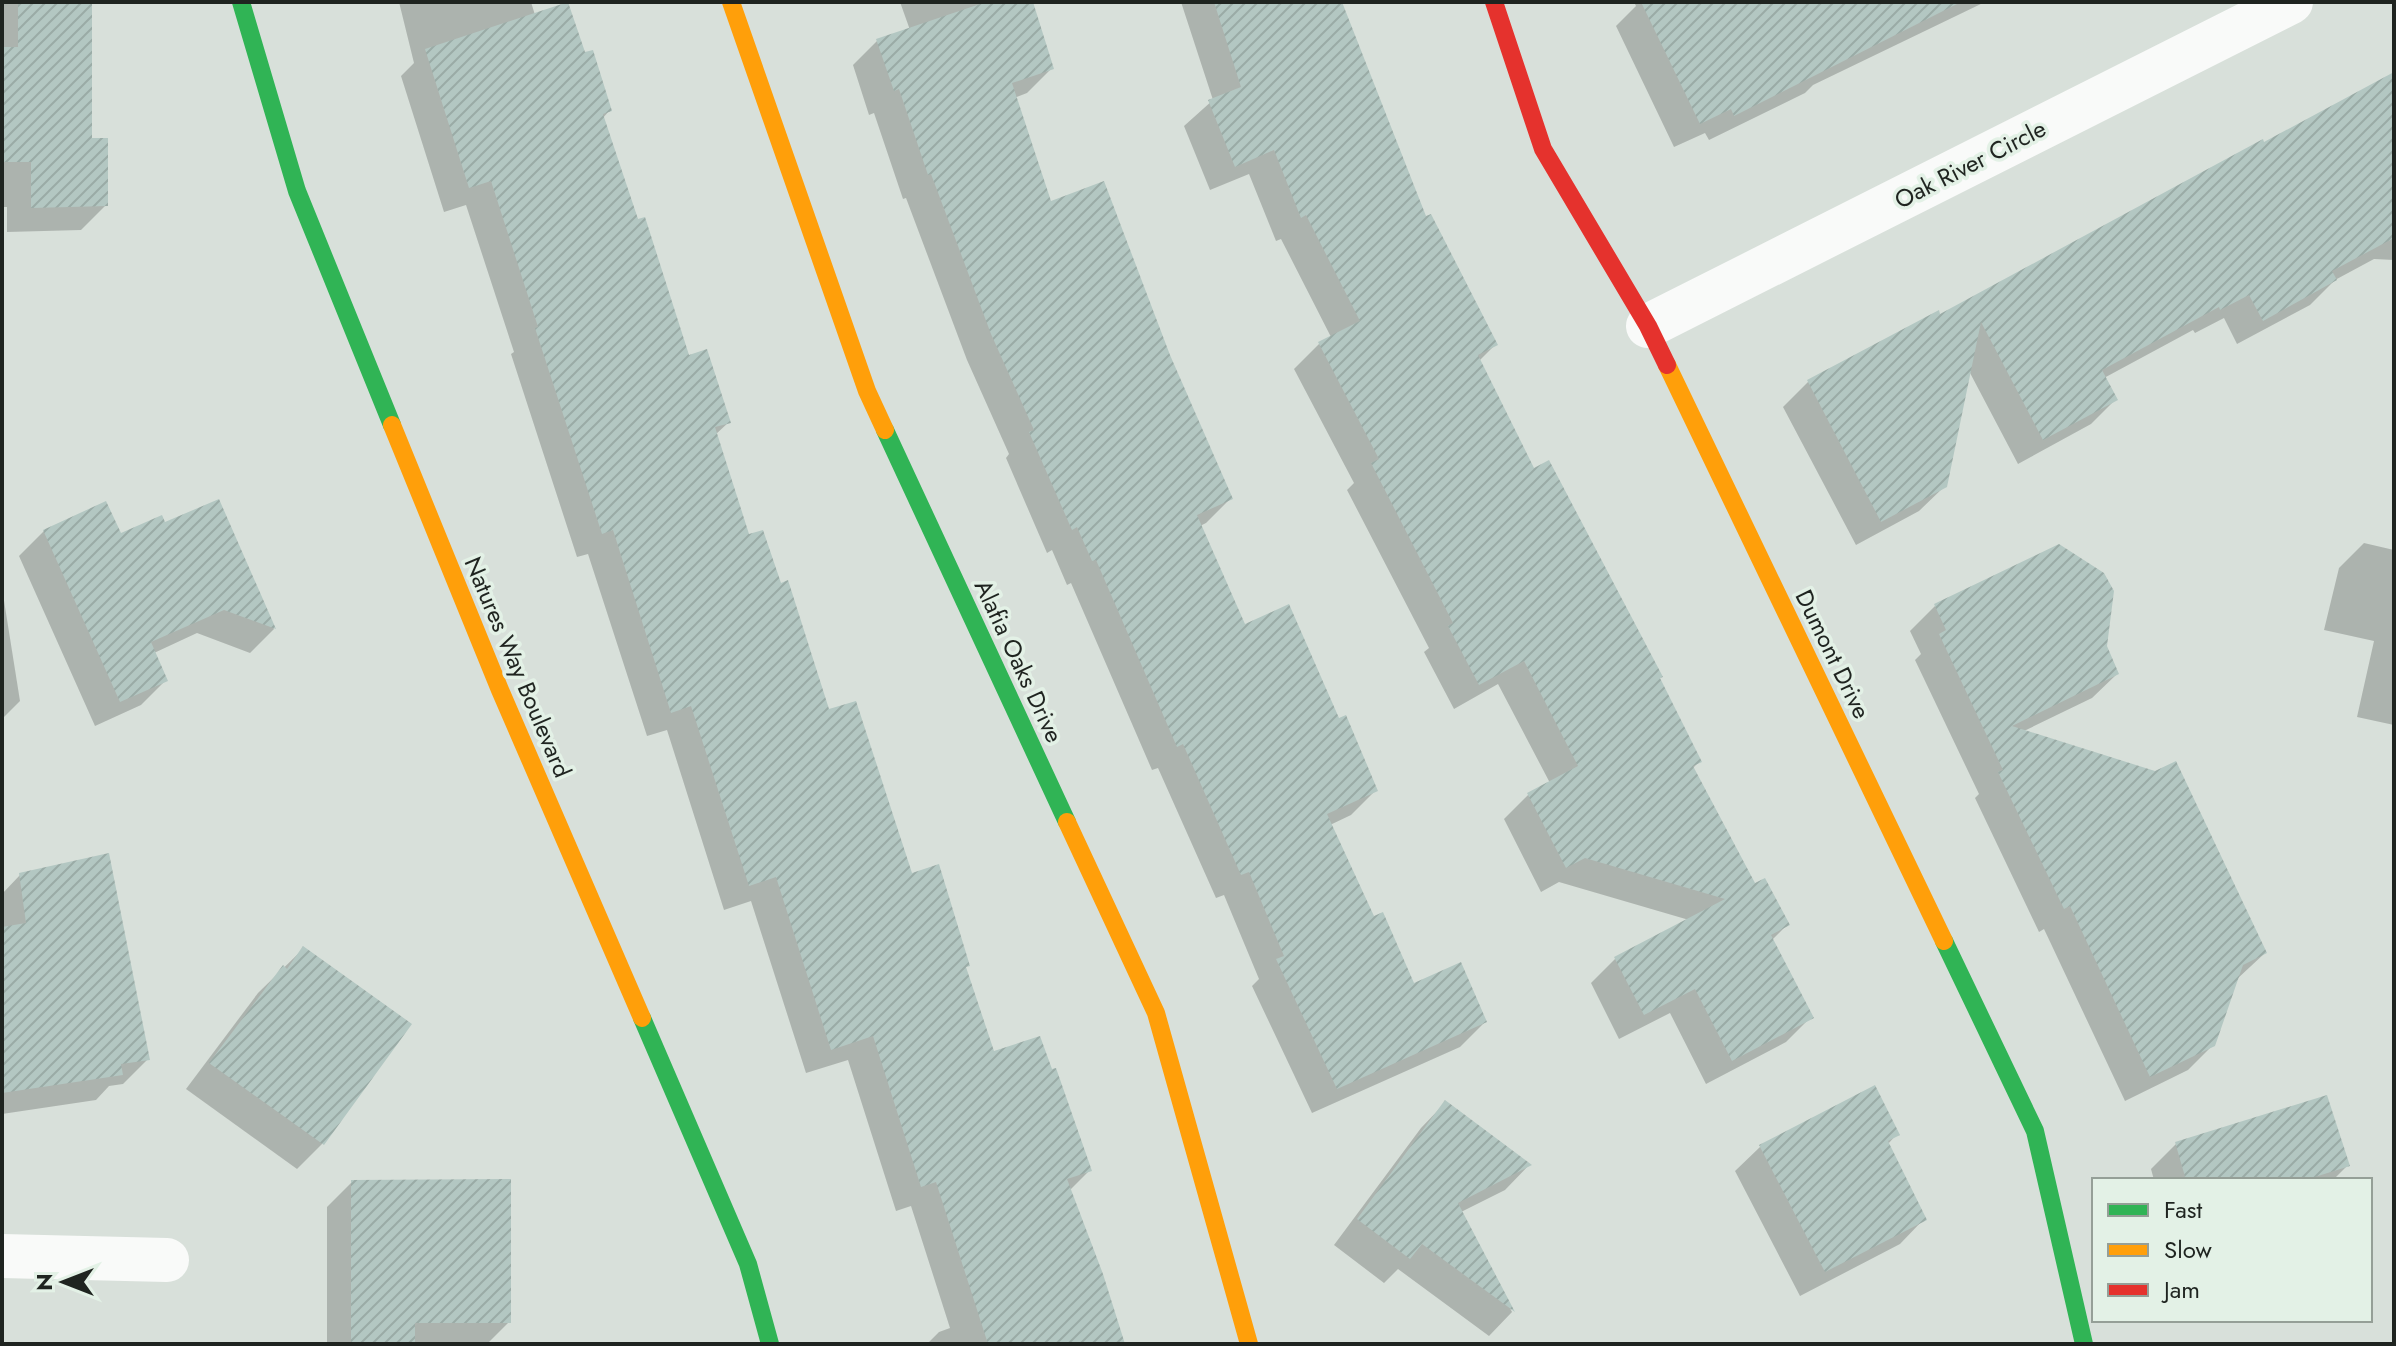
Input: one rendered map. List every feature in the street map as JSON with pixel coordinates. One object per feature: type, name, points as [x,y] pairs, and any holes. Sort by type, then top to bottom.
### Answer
[{"type":"street","name":"Natures Way Boulevard","points":[[241,2],[297,191],[500,690],[748,1264],[770,1344]]},
{"type":"street","name":"Alafia Oaks Drive","points":[[731,2],[867,391],[1156,1013],[1249,1344]]},
{"type":"street","name":"Dumont Drive","points":[[1494,2],[1543,149],[1648,326],[2035,1131],[2084,1344]]},
{"type":"street","name":"Oak River Circle","points":[[1648,326],[2291,2]]},
{"type":"street","points":[[2,1256],[167,1260]]},
{"type":"building","points":[[18,2],[92,2],[92,138],[108,138],[108,206],[31,208],[31,162],[2,162],[2,47],[18,47]]},
{"type":"building","points":[[568,2],[585,52],[593,50],[612,111],[603,114],[638,219],[645,217],[689,355],[707,349],[731,423],[715,427],[749,534],[763,530],[781,583],[788,580],[829,709],[856,701],[912,873],[939,864],[970,966],[966,967],[994,1051],[1040,1036],[1052,1069],[1056,1068],[1092,1171],[1067,1179],[1103,1274],[1125,1344],[988,1344],[936,1182],[921,1187],[873,1036],[831,1050],[776,877],[749,886],[691,706],[671,713],[613,530],[602,534],[491,181],[469,188],[425,49]]},
{"type":"building","points":[[986,2],[1033,2],[1054,69],[1012,83],[1051,201],[1104,181],[1170,355],[1233,499],[1197,515],[1245,624],[1289,604],[1339,718],[1346,715],[1378,791],[1327,814],[1374,916],[1383,912],[1414,983],[1461,962],[1487,1022],[1337,1089],[1276,959],[1284,956],[1249,872],[1241,875],[1183,744],[1177,747],[1096,560],[1092,561],[1077,527],[1072,530],[1029,432],[1034,430],[991,334],[931,174],[928,175],[899,89],[894,91],[876,39]]},
{"type":"building","points":[[1214,2],[1342,2],[1426,216],[1431,214],[1498,345],[1478,355],[1534,468],[1549,460],[1663,677],[1660,678],[1702,762],[1693,766],[1755,883],[1765,878],[1790,925],[1771,935],[1814,1018],[1732,1061],[1695,989],[1644,1015],[1614,957],[1725,899],[1585,858],[1566,868],[1527,793],[1578,766],[1524,661],[1479,685],[1448,626],[1453,623],[1371,463],[1379,459],[1318,342],[1360,321],[1306,215],[1301,218],[1274,150],[1235,167],[1208,100],[1241,87]]},
{"type":"building","points":[[1641,2],[1961,2],[1734,116],[1731,109],[1700,124]]},
{"type":"building","points":[[2394,72],[2394,238],[2332,271],[2337,280],[2263,321],[2249,295],[2220,310],[2219,307],[2102,370],[2118,400],[2043,440],[1981,322],[1947,487],[1881,522],[1807,380],[1939,310],[1940,314],[2263,139],[2264,142]]},
{"type":"building","points":[[219,499],[276,629],[224,610],[151,642],[168,681],[120,702],[43,530],[106,501],[121,533],[162,515],[165,522]]},
{"type":"building","points":[[2059,544],[2104,573],[2114,591],[2107,646],[2119,674],[2012,726],[2155,771],[2176,761],[2267,953],[2243,965],[2215,1046],[2150,1077],[2070,906],[2064,909],[1998,772],[2003,770],[1939,634],[1946,630],[1934,604]]},
{"type":"building","points":[[109,853],[150,1060],[121,1064],[123,1075],[2,1093],[2,927],[26,923],[19,873]]},
{"type":"building","points":[[303,946],[412,1024],[324,1145],[209,1063],[283,965],[287,969]]},
{"type":"building","points":[[1875,1085],[1900,1135],[1888,1141],[1927,1220],[1825,1272],[1759,1145]]},
{"type":"building","points":[[2327,1095],[2350,1166],[2311,1178],[2185,1178],[2175,1142]]},
{"type":"building","points":[[1445,1100],[1532,1165],[1458,1203],[1515,1312],[1422,1244],[1410,1259],[1357,1219]]},
{"type":"building","points":[[511,1179],[511,1323],[415,1323],[415,1344],[351,1344],[351,1180]]},
{"type":"traffic: fast","points":[[241,2],[297,191],[392,425]]},
{"type":"traffic: fast","points":[[885,430],[1067,822]]},
{"type":"traffic: fast","points":[[1944,941],[2035,1131],[2084,1344]]},
{"type":"traffic: fast","points":[[642,1018],[748,1264],[770,1344]]},
{"type":"traffic: slow","points":[[731,2],[867,391],[885,430]]},
{"type":"traffic: slow","points":[[1667,365],[1944,941]]},
{"type":"traffic: slow","points":[[392,425],[500,690],[642,1018]]},
{"type":"traffic: slow","points":[[1067,822],[1156,1013],[1249,1344]]},
{"type":"traffic: jam","points":[[1494,2],[1543,149],[1648,326],[1667,365]]}]
